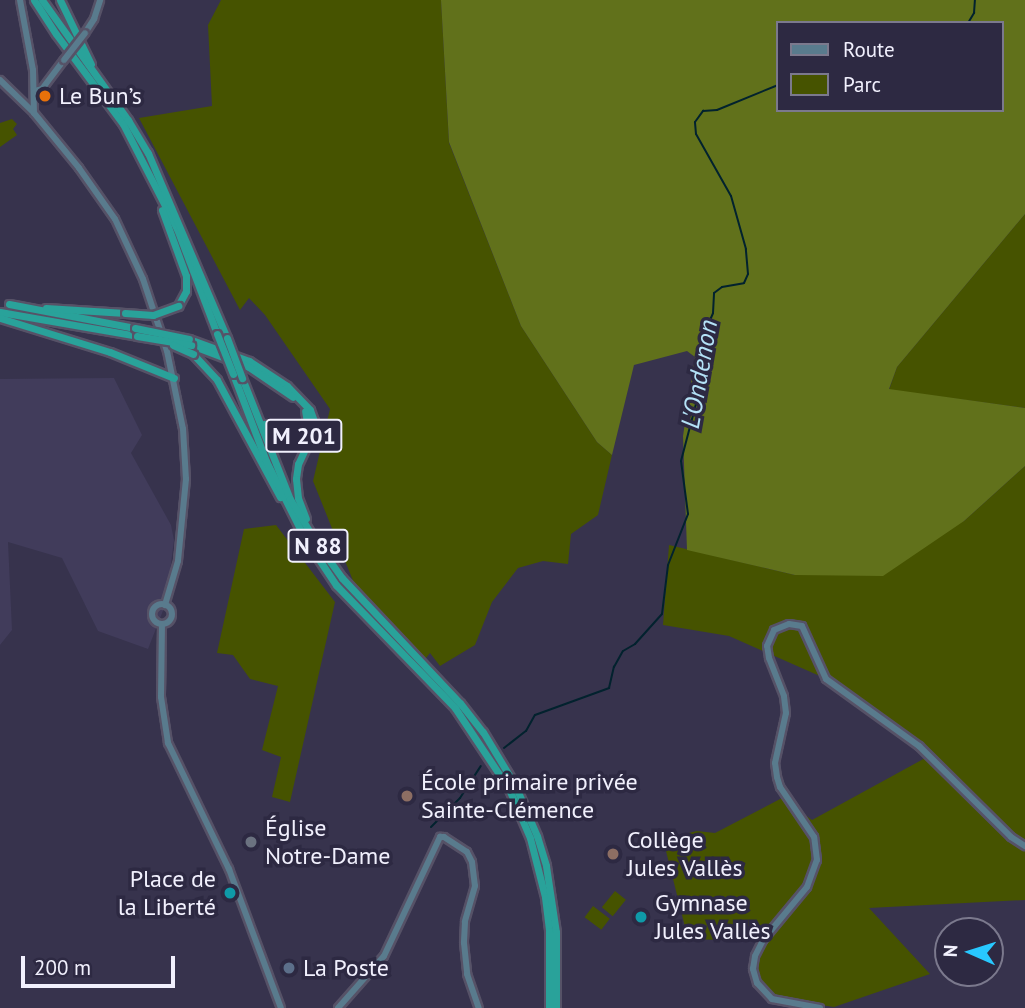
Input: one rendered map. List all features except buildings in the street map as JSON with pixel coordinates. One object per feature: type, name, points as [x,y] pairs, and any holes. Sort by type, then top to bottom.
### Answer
[{"type":"highway","name":"N 88","points":[[34,0],[110,106],[137,151],[182,239],[286,506],[336,584],[426,671]]},
{"type":"highway","name":"N 88","points":[[42,0],[128,120],[162,180],[290,499],[314,539],[342,578],[475,722],[500,759],[534,837],[553,902],[556,1008]]},
{"type":"highway","points":[[60,0],[97,77]]},
{"type":"highway","points":[[4,304],[153,315],[178,306],[187,292],[186,276],[169,225],[137,151]]},
{"type":"highway","name":"M 201","points":[[4,304],[138,334]]},
{"type":"highway","name":"M 201","points":[[0,312],[190,342],[229,352],[264,370],[302,400],[314,421],[312,434],[298,464],[296,479],[298,498],[314,539]]},
{"type":"highway","points":[[0,317],[110,352],[174,378]]},
{"type":"highway","points":[[138,334],[193,354],[217,380],[273,489],[286,506]]},
{"type":"highway","name":"M 201","points":[[190,342],[232,359],[284,390],[308,416],[305,435],[290,444],[274,440],[249,396]]},
{"type":"highway","name":"N 88","points":[[534,837],[550,931],[549,1008]]},
{"type":"main road","points":[[20,0],[35,91],[34,113]]},
{"type":"main road","points":[[35,91],[42,89],[85,33],[94,19],[100,0]]},
{"type":"main road","points":[[0,80],[34,113],[79,168],[115,219],[143,279],[174,378],[183,429],[186,479],[178,561],[165,605],[172,616],[162,624]]},
{"type":"main road","points":[[162,624],[154,620],[152,612],[156,606],[165,605]]},
{"type":"main road","points":[[162,624],[161,697],[168,743],[236,888],[281,1008]]},
{"type":"main road","points":[[820,1008],[780,1002],[761,989],[753,969],[760,946],[807,887],[817,860],[814,837],[780,787],[777,776],[775,763],[786,704],[769,658],[768,646],[774,630],[783,625],[802,626],[826,679],[919,746],[1011,838],[1025,846]]},
{"type":"main road","points":[[338,1008],[384,956],[440,837],[459,845],[472,862],[475,886],[465,922],[464,943],[467,974],[479,1008]]},
{"type":"shaded area","points":[[114,378],[142,435],[131,453],[171,525],[174,540],[166,603],[148,649],[98,631],[62,558],[8,542],[12,630],[0,645],[0,379]]},
{"type":"green space","points":[[221,0],[441,0],[449,143],[521,326],[597,442],[612,455],[598,515],[571,534],[568,564],[543,561],[518,568],[492,602],[475,645],[440,666],[430,653],[414,673],[381,622],[374,633],[313,481],[330,409],[265,315],[249,298],[240,310],[139,118],[212,106],[208,25]]},
{"type":"green space","points":[[441,0],[1025,0],[1025,214],[897,367],[889,389],[1025,408],[1025,466],[964,521],[883,576],[795,575],[687,550],[683,436],[695,357],[687,351],[634,365],[612,455],[597,442],[521,326],[449,142]]},
{"type":"green space","points":[[12,119],[17,124],[13,129],[17,135],[0,147],[0,123]]},
{"type":"green space","points":[[1025,214],[1025,408],[889,390],[897,367]]},
{"type":"green space","points":[[1025,466],[1025,900],[869,908],[930,974],[834,1007],[775,998],[757,978],[757,960],[764,950],[757,941],[688,939],[663,839],[697,831],[715,833],[782,798],[812,820],[927,757],[830,687],[822,677],[729,636],[663,625],[669,545],[795,575],[964,521]]},
{"type":"green space","points":[[276,525],[335,602],[290,802],[272,797],[281,757],[262,750],[278,686],[250,679],[233,655],[217,653],[244,529]]},
{"type":"green space","points":[[615,891],[626,900],[613,916],[602,907]]},
{"type":"green space","points":[[593,906],[610,919],[601,930],[585,917]]},
{"type":"waterway","name":"L'Ondenon","points":[[969,21],[974,13],[975,0]]},
{"type":"waterway","name":"L'Ondenon","points":[[504,748],[526,731],[535,715],[609,688],[614,667],[623,651],[635,644],[662,614],[668,565],[688,514],[681,461],[706,366],[706,329],[713,313],[714,293],[722,287],[744,283],[748,274],[746,249],[731,196],[696,134],[695,122],[703,111],[717,110],[776,86]]},
{"type":"waterway","name":"L'Ondenon","points":[[431,827],[460,798],[481,766]]},
{"type":"place","name":"Le Bun’s","points":[[45,96]]},
{"type":"place","name":"École primaire privée Sainte-Clémence","points":[[407,796]]},
{"type":"place","name":"Église Notre-Dame","points":[[251,842]]},
{"type":"place","name":"Collège Jules Vallès","points":[[613,854]]},
{"type":"place","name":"Place de la Liberté","points":[[230,893]]},
{"type":"place","name":"Gymnase Jules Vallès","points":[[641,917]]},
{"type":"place","name":"La Poste","points":[[289,968]]}]
